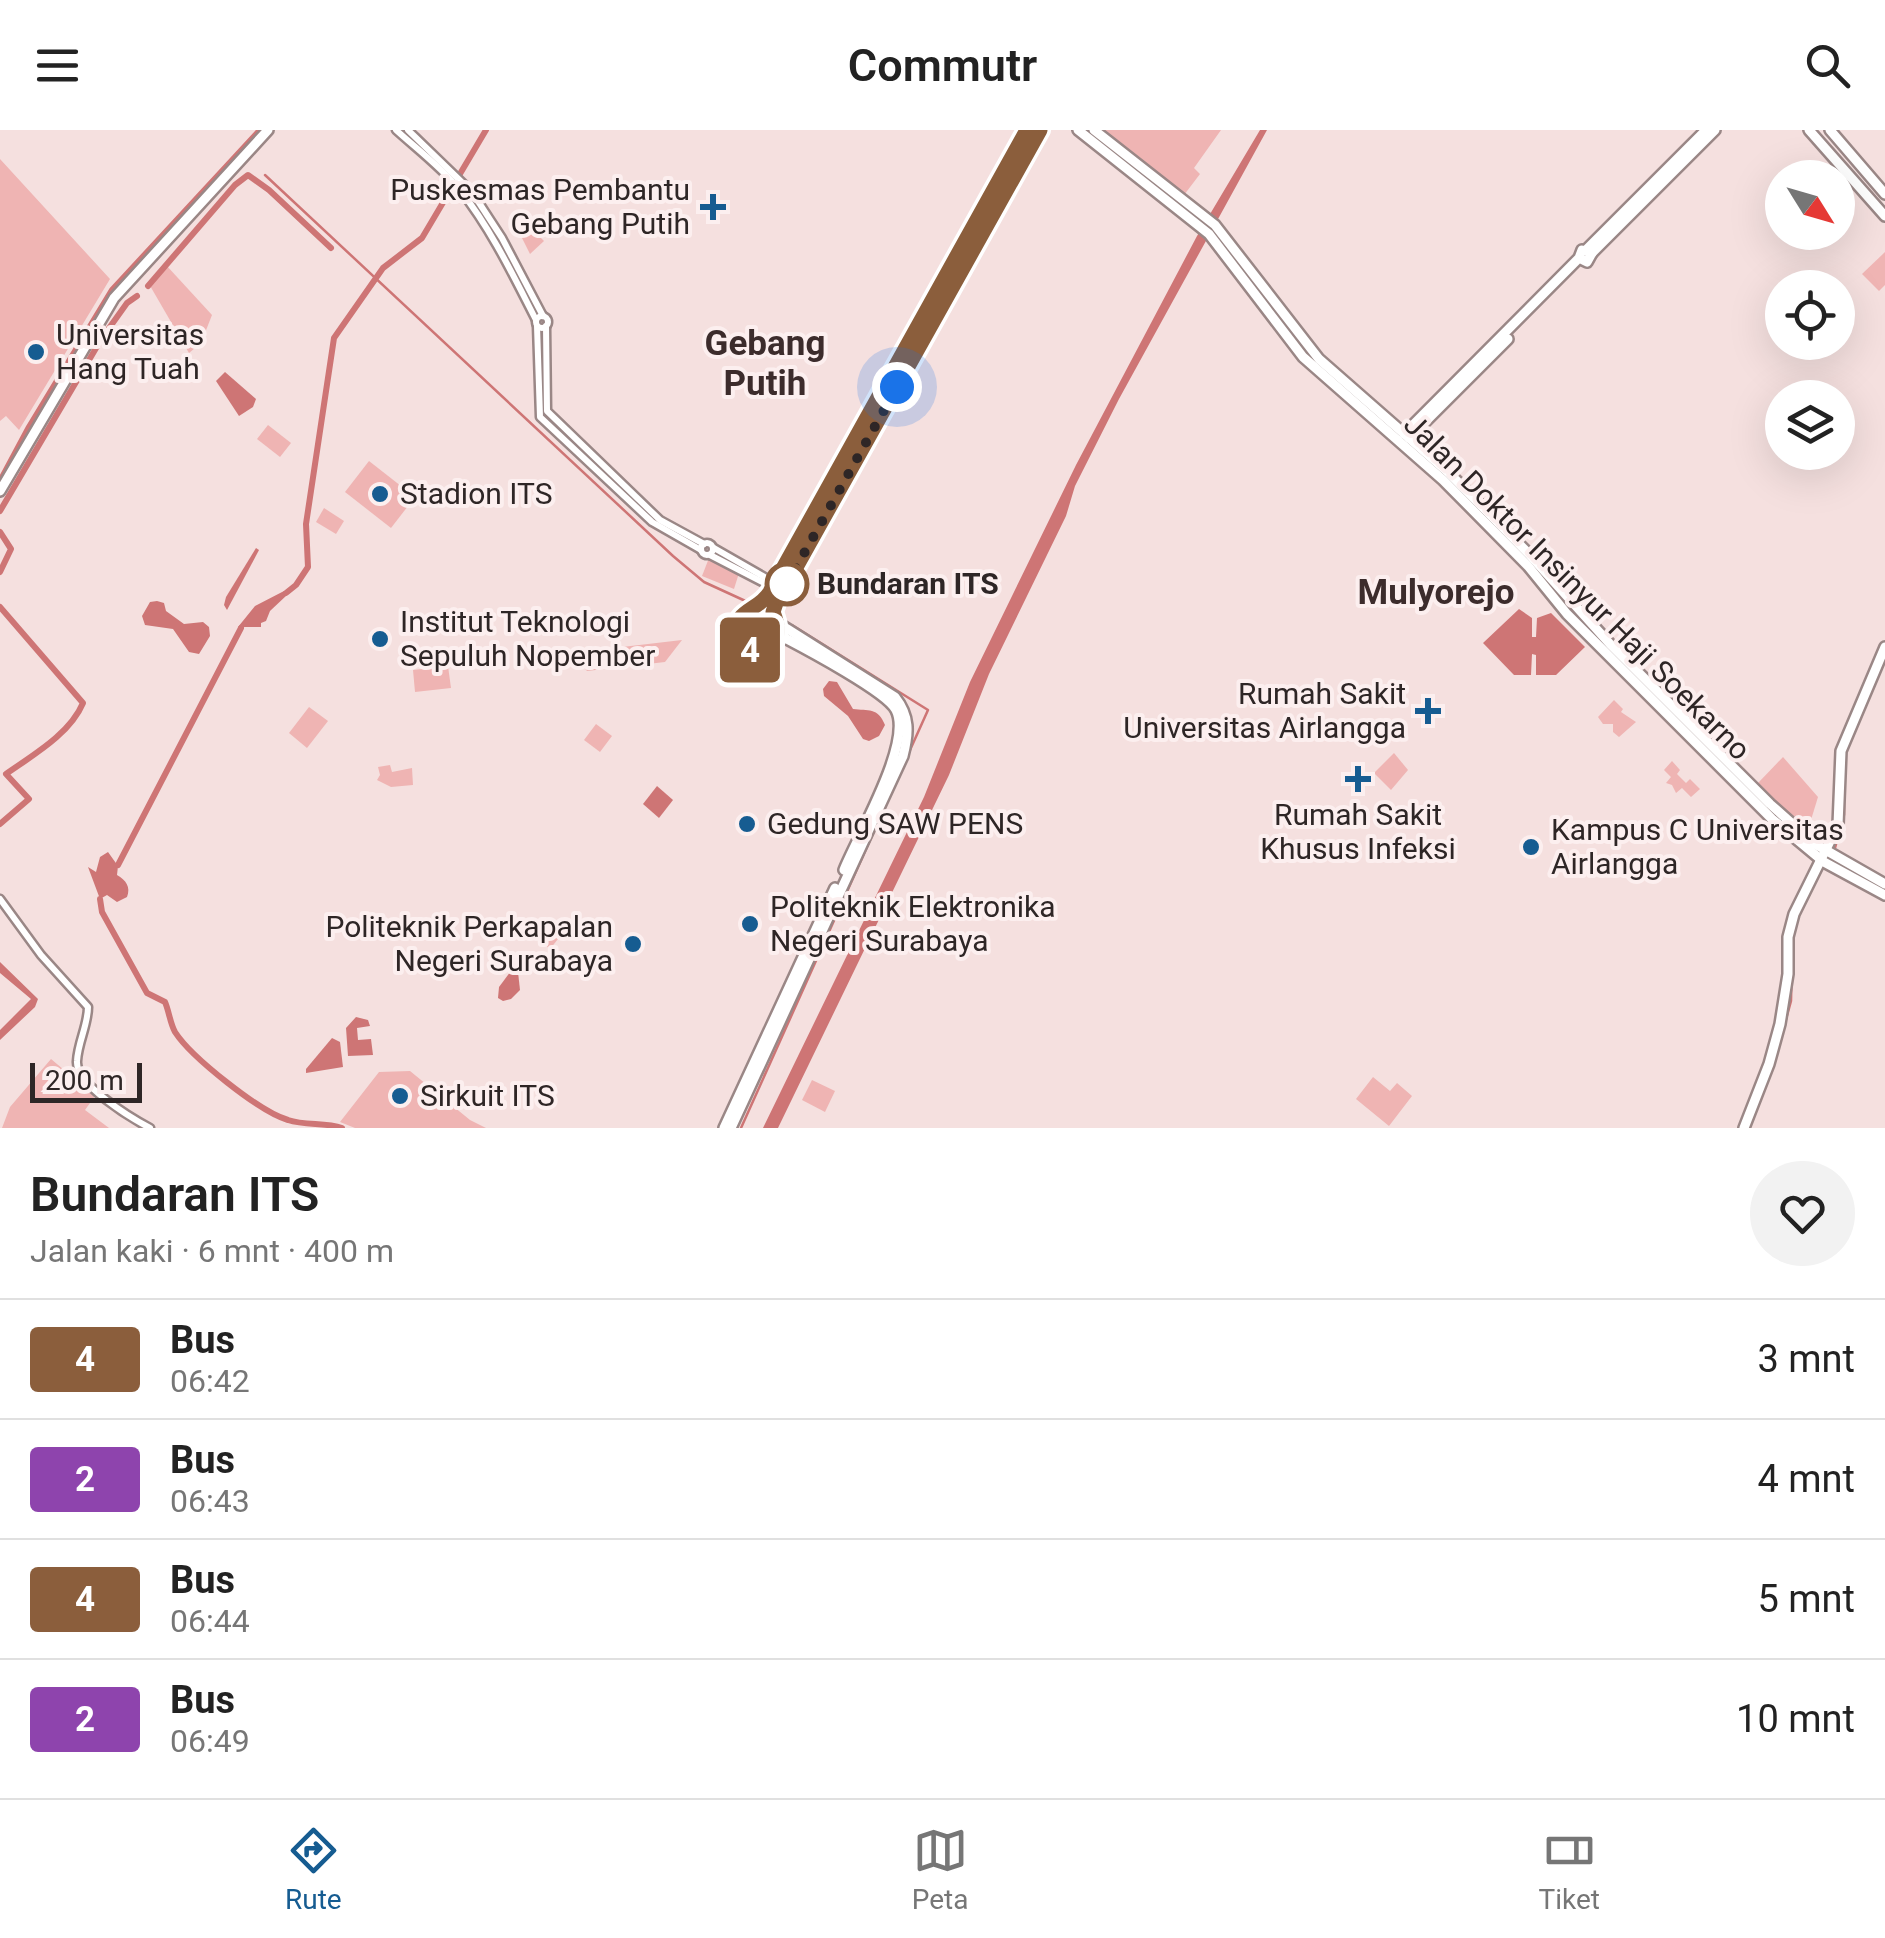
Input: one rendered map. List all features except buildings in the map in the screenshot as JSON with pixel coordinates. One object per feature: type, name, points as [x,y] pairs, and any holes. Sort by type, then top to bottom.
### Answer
[{"type":"main road","points":[[0,491],[114,298],[268,130]]},
{"type":"main road","points":[[962,258],[1026,130]]},
{"type":"main road","points":[[774,643],[778,633],[773,612],[776,590],[962,258],[1040,130]]},
{"type":"main road","name":"Jalan Doktor Insinyur Haji Soekarno","points":[[1078,130],[1202,222]]},
{"type":"main road","name":"Jalan Doktor Insinyur Haji Soekarno","points":[[1094,130],[1162,182],[1212,230],[1311,351],[1360,402],[1530,554],[1574,608],[1827,858],[1885,884]]},
{"type":"main road","points":[[1407,436],[1706,130]]},
{"type":"main road","points":[[1585,256],[1716,130]]},
{"type":"main road","points":[[1809,130],[1885,216]]},
{"type":"main road","points":[[1818,141],[1830,130],[1885,194]]},
{"type":"main road","points":[[1134,160],[1150,178],[1146,184]]},
{"type":"main road","points":[[1162,182],[1158,188],[1181,210]]},
{"type":"main road","name":"Jalan Doktor Insinyur Haji Soekarno","points":[[1360,402],[1407,436],[1522,558],[1567,614],[1772,818],[1885,895]]},
{"type":"main road","points":[[776,590],[740,616],[736,634],[743,646],[755,651],[766,649],[785,638],[854,675]]},
{"type":"main road","points":[[727,1128],[864,830],[896,754],[900,730],[890,703],[778,623]]},
{"type":"main road","points":[[1744,1128],[1780,1024],[1792,920],[1833,840],[1840,810],[1839,757],[1885,647]]},
{"type":"main road","points":[[1815,844],[1833,840]]},
{"type":"street","points":[[396,130],[460,184],[499,240],[540,322],[547,412],[572,443],[664,532],[702,547],[706,556],[712,552]]},
{"type":"street","points":[[408,130],[453,178]]},
{"type":"street","points":[[712,552],[776,590]]},
{"type":"street","points":[[712,552],[768,579],[776,590]]},
{"type":"street","points":[[0,899],[38,952],[88,1007],[76,1066],[94,1089],[150,1128]]},
{"type":"shaded area","points":[[1100,130],[1221,130],[1194,168],[1200,174],[1184,195]]},
{"type":"shaded area","points":[[1260,130],[1267,130],[1075,486],[1066,516],[989,674],[949,775],[778,1128],[763,1128],[924,797],[970,682],[1076,465],[1197,236]]},
{"type":"shaded area","name":"Universitas Hang Tuah","points":[[0,159],[110,279],[19,430],[6,416],[0,421]]},
{"type":"shaded area","points":[[523,220],[544,241],[530,254],[516,226]]},
{"type":"shaded area","points":[[1885,252],[1885,285],[1879,291],[1862,274]]},
{"type":"shaded area","points":[[166,265],[212,315],[201,343],[189,353],[149,284]]},
{"type":"shaded area","points":[[225,372],[256,399],[253,407],[239,416],[216,381]]},
{"type":"shaded area","points":[[268,425],[291,443],[280,457],[257,439]]},
{"type":"shaded area","name":"Stadion ITS","points":[[369,461],[415,497],[391,528],[345,492]]},
{"type":"shaded area","points":[[324,508],[344,521],[336,534],[316,522]]},
{"type":"shaded area","points":[[256,548],[259,550],[227,610],[226,597]]},
{"type":"shaded area","points":[[709,558],[739,573],[734,589],[702,576]]},
{"type":"shaded area","points":[[284,591],[287,595],[270,611],[261,627],[238,627],[255,606]]},
{"type":"shaded area","points":[[777,591],[768,613],[775,636],[766,645],[750,645],[740,634],[740,624],[751,612],[762,612]]},
{"type":"shaded area","points":[[150,602],[164,603],[166,611],[184,624],[203,622],[209,627],[210,636],[199,654],[189,652],[173,629],[145,625],[142,616]]},
{"type":"shaded area","points":[[1519,609],[1532,618],[1532,637],[1536,637],[1537,618],[1551,613],[1585,647],[1556,675],[1536,675],[1536,655],[1532,654],[1531,675],[1514,675],[1483,643]]},
{"type":"shaded area","points":[[682,640],[665,662],[587,671],[571,653]]},
{"type":"shaded area","points":[[448,666],[451,688],[415,692],[413,670]]},
{"type":"shaded area","points":[[829,681],[837,682],[853,709],[879,715],[885,725],[879,736],[869,741],[863,739],[848,716],[824,696],[823,689]]},
{"type":"shaded area","points":[[1614,700],[1623,709],[1621,712],[1636,722],[1619,737],[1613,732],[1613,724],[1603,724],[1598,717]]},
{"type":"shaded area","points":[[309,707],[328,721],[307,748],[289,733]]},
{"type":"shaded area","points":[[596,724],[612,736],[600,752],[584,740]]},
{"type":"shaded area","points":[[1394,753],[1408,770],[1391,790],[1374,773]]},
{"type":"shaded area","points":[[1783,757],[1818,797],[1807,833],[1758,783]]},
{"type":"shaded area","points":[[1672,761],[1686,783],[1690,779],[1700,789],[1691,797],[1682,788],[1676,793],[1666,783],[1671,777],[1664,770]]},
{"type":"shaded area","points":[[390,765],[392,772],[412,768],[413,785],[391,787],[377,780],[378,767]]},
{"type":"shaded area","points":[[657,786],[673,800],[659,818],[643,804]]},
{"type":"shaded area","points":[[108,852],[118,866],[117,875],[128,887],[127,897],[117,902],[107,895],[100,899],[88,867],[96,872],[100,857]]},
{"type":"shaded area","points":[[553,919],[566,929],[550,949],[538,939]]},
{"type":"shaded area","points":[[0,962],[38,999],[35,1007],[0,1040],[0,1030],[31,999],[0,973]]},
{"type":"shaded area","points":[[517,963],[520,990],[503,1001],[498,998],[499,987]]},
{"type":"shaded area","points":[[356,1017],[368,1020],[370,1026],[357,1028],[358,1040],[371,1039],[373,1055],[348,1056],[346,1028]]},
{"type":"shaded area","points":[[332,1038],[340,1042],[343,1067],[306,1073],[306,1069]]},
{"type":"shaded area","points":[[51,1059],[95,1096],[85,1110],[109,1128],[2,1128],[10,1107]]},
{"type":"shaded area","name":"Sirkuit ITS","points":[[410,1071],[470,1120],[486,1128],[355,1128],[340,1122],[379,1072]]},
{"type":"shaded area","points":[[1373,1077],[1390,1091],[1397,1083],[1412,1096],[1389,1126],[1356,1099]]},
{"type":"shaded area","points":[[812,1080],[835,1091],[825,1112],[802,1100]]},
{"type":"waterway","points":[[0,481],[112,290],[260,130]]},
{"type":"waterway","points":[[286,593],[308,567],[306,524],[334,338],[383,268],[422,238],[486,130]]},
{"type":"waterway","points":[[148,286],[248,175],[331,248]]},
{"type":"waterway","points":[[265,175],[673,556],[704,582],[752,604]]},
{"type":"waterway","points":[[0,511],[102,338],[127,303],[137,296]]},
{"type":"waterway","points":[[0,532],[11,549],[0,572]]},
{"type":"waterway","points":[[0,607],[83,703],[60,734],[6,774],[29,799],[0,824]]},
{"type":"waterway","points":[[792,625],[928,710],[906,759]]},
{"type":"waterway","points":[[118,865],[241,628]]},
{"type":"waterway","points":[[1835,848],[1844,815],[1844,788]]},
{"type":"waterway","points":[[741,1128],[893,789]]},
{"type":"waterway","points":[[100,899],[102,912],[147,993],[165,1002],[175,1032],[195,1055],[276,1115],[295,1122],[342,1128]]},
{"type":"waterway","points":[[1779,1045],[1791,1001],[1792,959]]},
{"type":"bus line","name":"4","points":[[1027,130],[770,592],[762,603],[746,610],[738,619],[736,637],[748,649],[766,649],[776,639],[776,603],[1040,130]]},
{"type":"place","name":"Puskesmas Pembantu Gebang Putih","points":[[713,207]]},
{"type":"place","name":"Universitas Hang Tuah","points":[[36,352]]},
{"type":"place","name":"Stadion ITS","points":[[380,494]]},
{"type":"place","name":"Bundaran ITS","points":[[787,584]]},
{"type":"place","name":"Institut Teknologi Sepuluh Nopember","points":[[380,639]]},
{"type":"place","name":"Rumah Sakit Universitas Airlangga","points":[[1428,711]]},
{"type":"place","name":"Rumah Sakit Khusus Infeksi","points":[[1358,779]]},
{"type":"place","name":"Gedung SAW PENS","points":[[747,824]]},
{"type":"place","name":"Kampus C Universitas Airlangga","points":[[1531,847]]},
{"type":"place","name":"Politeknik Elektronika Negeri Surabaya","points":[[750,924]]},
{"type":"place","name":"Politeknik Perkapalan Negeri Surabaya","points":[[633,944]]},
{"type":"place","name":"Sirkuit ITS","points":[[400,1096]]},
{"type":"district","name":"Gebang Putih","points":[[765,363]]},
{"type":"district","name":"Mulyorejo","points":[[1436,592]]},
{"type":"route","points":[[787,584],[897,387]]}]
